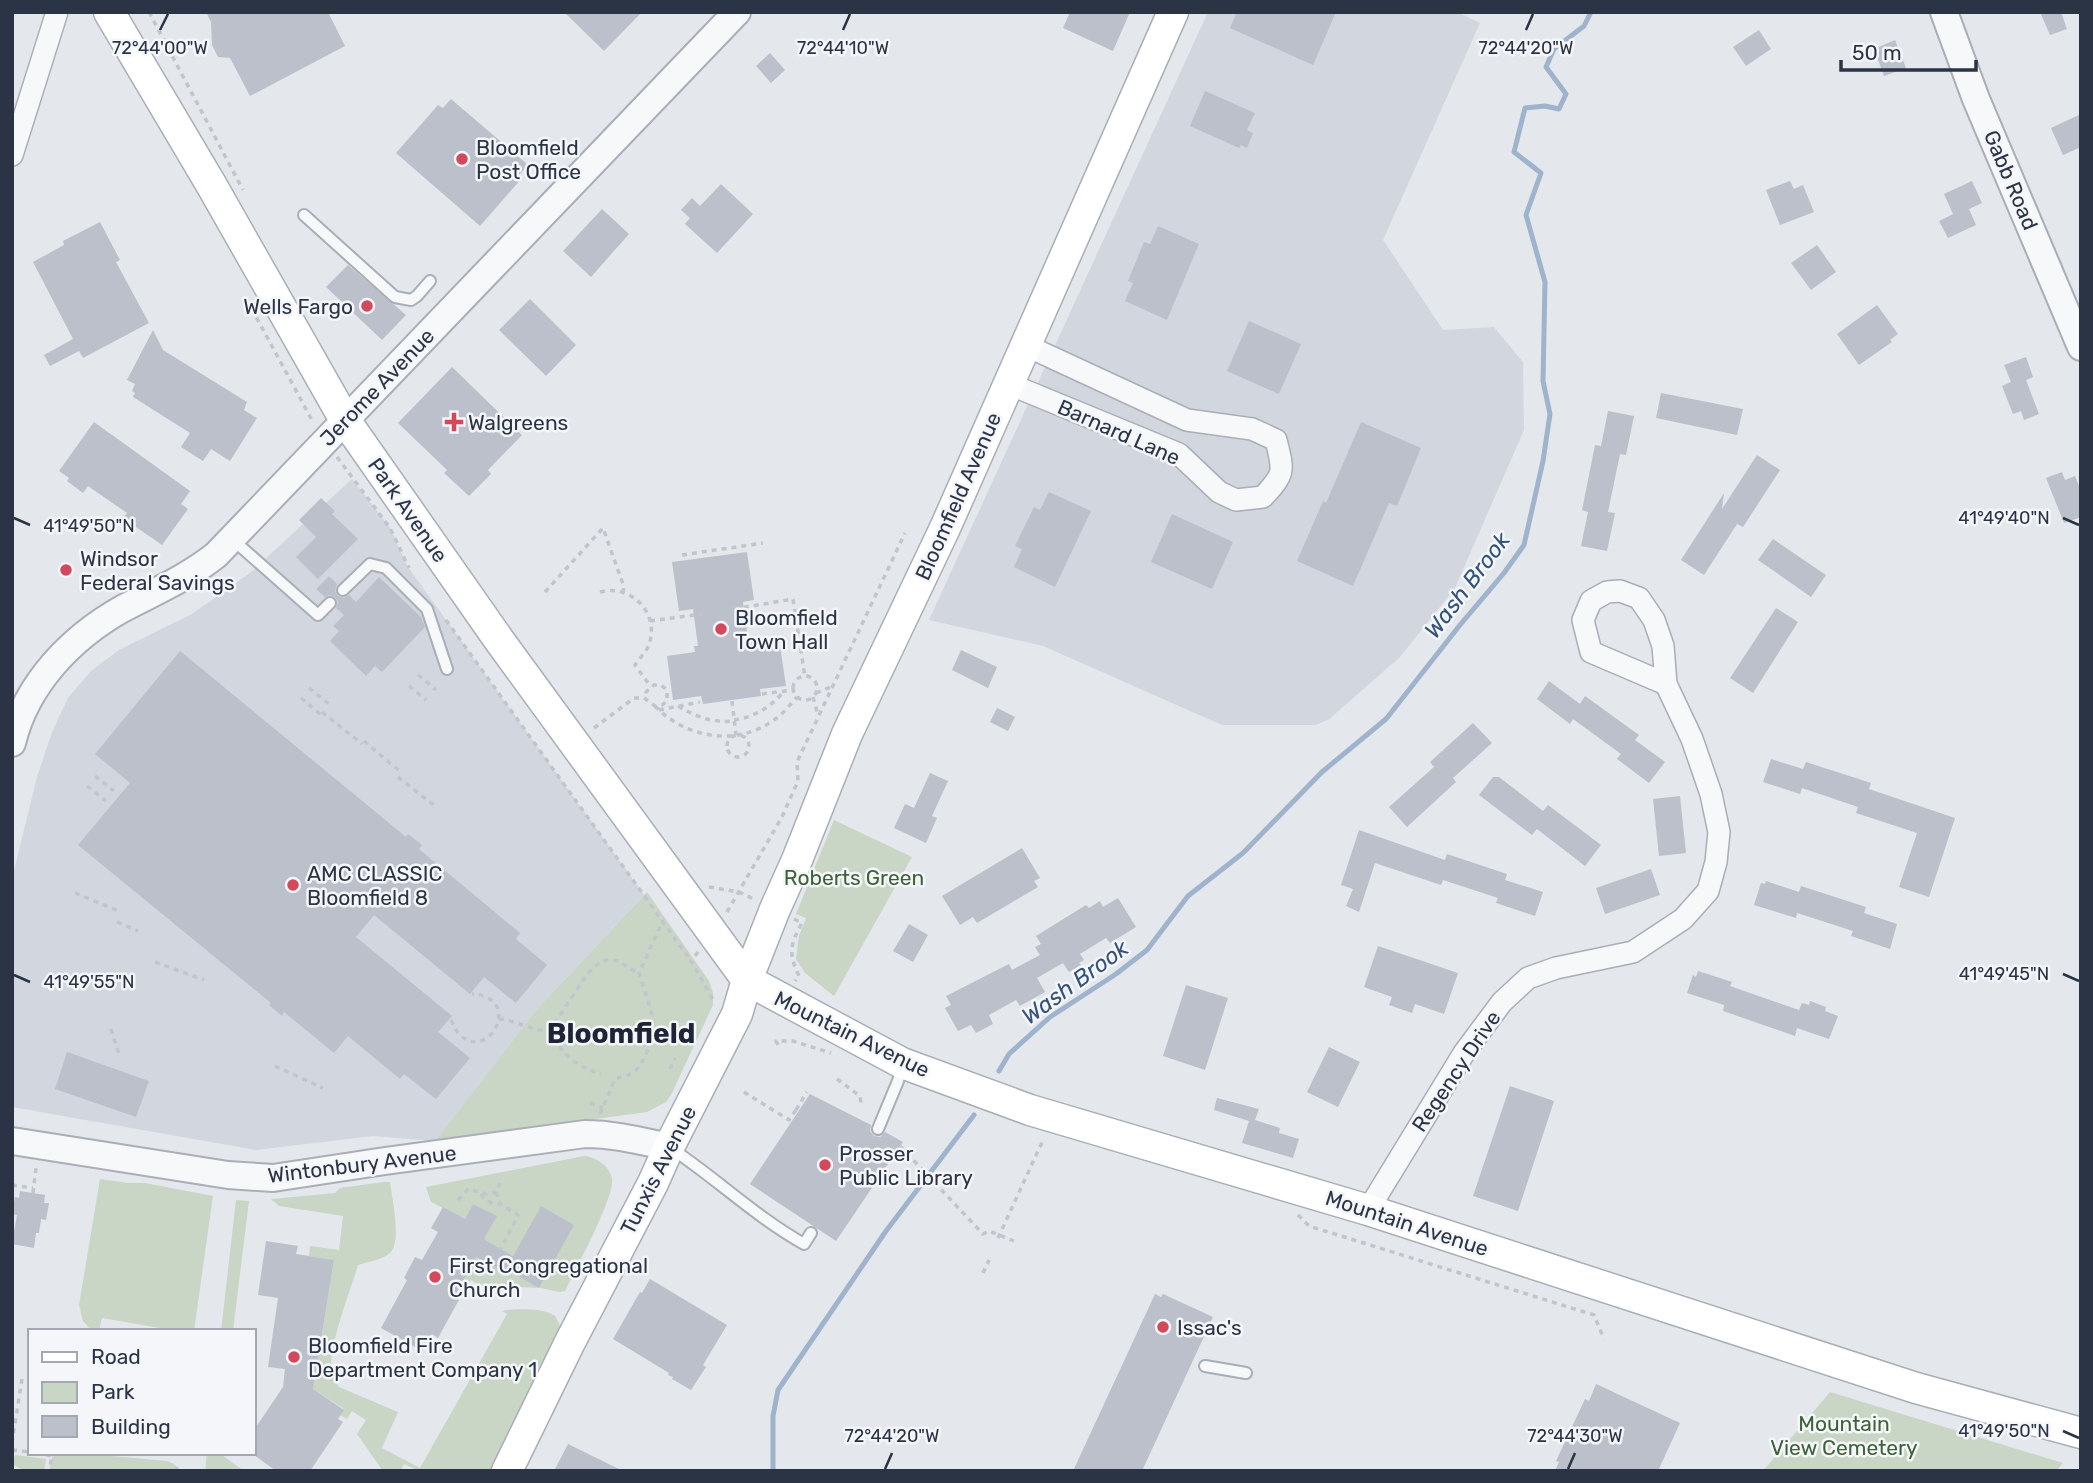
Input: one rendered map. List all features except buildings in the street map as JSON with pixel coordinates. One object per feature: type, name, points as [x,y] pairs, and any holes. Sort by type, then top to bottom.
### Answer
[{"type":"main road","name":"Park Avenue","points":[[109,12],[345,420],[499,640],[747,980]]},
{"type":"main road","name":"Bloomfield Avenue","points":[[747,980],[847,734],[945,528],[1173,12]]},
{"type":"main road","name":"Mountain Avenue","points":[[747,980],[902,1063],[1030,1110],[1368,1210],[1916,1388],[2081,1433]]},
{"type":"main road","name":"Tunxis Avenue","points":[[507,1471],[737,1014],[747,980]]},
{"type":"street","points":[[12,155],[57,12]]},
{"type":"street","name":"Jerome Avenue","points":[[14,727],[36,688],[59,657],[86,633],[121,610],[199,568],[232,539],[737,12]]},
{"type":"street","name":"Gabb Road","points":[[1944,12],[1976,99],[2081,347]]},
{"type":"street","name":"Barnard Lane","points":[[1009,384],[1180,454],[1219,492],[1236,500],[1263,497],[1279,480],[1282,465],[1276,440],[1252,429],[1187,419],[1025,345]]},
{"type":"street","name":"Regency Drive","points":[[1368,1210],[1464,1053],[1502,1002],[1528,978],[1556,968],[1633,952],[1683,919],[1707,891],[1716,862],[1719,832],[1711,794],[1692,739],[1666,684],[1663,646],[1654,620],[1639,598],[1620,591],[1607,593],[1591,601],[1583,620],[1591,652],[1666,684]]},
{"type":"street","name":"Wintonbury Avenue","points":[[12,1141],[228,1175],[272,1178],[585,1134],[606,1134],[669,1147]]},
{"type":"lane","points":[[304,215],[396,297],[411,300],[430,281]]},
{"type":"lane","points":[[232,539],[318,615],[330,603]]},
{"type":"lane","points":[[343,590],[370,564],[386,568],[427,608],[447,669]]},
{"type":"lane","points":[[878,1129],[898,1081],[902,1063]]},
{"type":"lane","points":[[669,1147],[779,1230],[804,1244],[811,1233]]},
{"type":"lane","points":[[1205,1366],[1246,1373]]},
{"type":"path","points":[[149,12],[245,193]]},
{"type":"path","points":[[545,592],[603,528],[624,587],[623,592]]},
{"type":"path","points":[[715,1003],[691,961],[713,934],[782,817],[798,781],[797,762],[905,533]]},
{"type":"path","points":[[682,555],[763,542]]},
{"type":"path","points":[[600,592],[623,592],[643,606],[650,621],[651,636],[649,645],[635,665],[651,687]]},
{"type":"path","points":[[734,609],[793,598],[805,677]]},
{"type":"path","points":[[650,621],[702,614]]},
{"type":"path","points":[[418,675],[436,690]]},
{"type":"path","points":[[805,677],[795,682],[793,690],[797,697],[806,700],[833,686]]},
{"type":"path","points":[[805,677],[815,682],[816,693]]},
{"type":"path","points":[[647,699],[646,692],[651,687],[661,685],[668,693],[665,704],[655,706]]},
{"type":"path","points":[[409,686],[426,700]]},
{"type":"path","points":[[309,688],[329,704]]},
{"type":"path","points":[[762,694],[793,690]]},
{"type":"path","points":[[678,706],[703,719],[734,721],[758,713],[784,691]]},
{"type":"path","points":[[594,728],[634,698],[640,697],[647,699],[674,723],[705,735],[750,733],[774,721],[797,697]]},
{"type":"path","points":[[813,697],[818,717]]},
{"type":"path","points":[[301,698],[402,773]]},
{"type":"path","points":[[732,701],[736,735]]},
{"type":"path","points":[[659,710],[700,702]]},
{"type":"path","points":[[736,735],[743,736],[749,745],[748,751],[739,757],[732,755],[727,749],[728,741],[736,735]]},
{"type":"path","points":[[95,776],[114,791]]},
{"type":"path","points":[[398,778],[435,806]]},
{"type":"path","points":[[87,786],[106,801]]},
{"type":"path","points":[[702,880],[710,888],[739,892],[802,923],[790,950],[799,976],[794,983]]},
{"type":"path","points":[[75,893],[121,912]]},
{"type":"path","points":[[598,1118],[615,1079],[627,1076],[638,1068],[652,1033],[653,1018],[639,973],[663,920]]},
{"type":"path","points":[[117,922],[138,931]]},
{"type":"path","points":[[548,1030],[568,1006],[589,972],[601,962],[620,961],[639,973]]},
{"type":"path","points":[[155,962],[204,980]]},
{"type":"path","points":[[452,1020],[457,1032],[464,1039],[475,1041],[492,1034],[499,1019],[497,1007],[485,996],[472,994]]},
{"type":"path","points":[[499,1019],[511,1020],[533,1029],[548,1030]]},
{"type":"path","points":[[111,1028],[119,1054]]},
{"type":"path","points":[[548,1030],[566,1056],[577,1065],[601,1074]]},
{"type":"path","points":[[670,1069],[675,1058]]},
{"type":"path","points":[[275,1066],[323,1088]]},
{"type":"path","points":[[837,1079],[860,1096],[861,1104]]},
{"type":"path","points":[[744,1091],[789,1120],[807,1092]]},
{"type":"path","points":[[590,1103],[603,1108]]},
{"type":"path","points":[[999,1236],[1046,1133]]},
{"type":"path","points":[[900,1146],[979,1231],[983,1234],[989,1231],[1014,1241]]},
{"type":"path","points":[[12,1185],[33,1191],[36,1166]]},
{"type":"path","points":[[500,1183],[496,1192],[500,1204]]},
{"type":"path","points":[[458,1200],[468,1189],[481,1193],[496,1192]]},
{"type":"path","points":[[481,1193],[484,1199],[500,1204],[518,1215],[501,1249]]},
{"type":"path","points":[[983,1273],[989,1260]]},
{"type":"path","points":[[12,1443],[22,1379]]},
{"type":"path","points":[[47,1455],[52,1456],[49,1471]]},
{"type":"shaded area","points":[[1208,12],[1457,12],[1480,23],[1383,240],[1443,330],[1494,327],[1523,362],[1524,430],[1455,588],[1400,657],[1328,720],[1315,725],[1222,725],[1043,646],[929,620]]},
{"type":"shaded area","points":[[352,479],[390,528],[408,567],[644,895],[537,1009],[435,1141],[373,1136],[256,1150],[12,1107],[12,879],[37,777],[52,732],[68,698],[91,671],[119,650],[192,614],[250,573]]},
{"type":"green space","name":"Roberts Green","points":[[834,820],[912,857],[834,996],[805,973],[796,959],[799,936],[806,918],[796,914]]},
{"type":"green space","points":[[647,892],[709,981],[713,993],[713,1005],[666,1102],[647,1112],[435,1141],[537,1009]]},
{"type":"green space","points":[[584,1156],[598,1160],[605,1166],[611,1174],[611,1188],[601,1217],[565,1291],[479,1285],[471,1280],[467,1285],[462,1283],[476,1257],[512,1276],[573,1225],[541,1207],[513,1256],[484,1239],[496,1216],[473,1204],[465,1219],[431,1202],[426,1187]]},
{"type":"green space","points":[[100,1179],[145,1183],[213,1196],[194,1329],[165,1329],[102,1318],[99,1329],[90,1329],[83,1321],[79,1305]]},
{"type":"green space","points":[[390,1182],[395,1219],[394,1248],[383,1257],[358,1265],[337,1330],[331,1367],[339,1387],[398,1412],[382,1448],[420,1468],[507,1314],[502,1311],[545,1311],[555,1316],[559,1324],[560,1327],[490,1471],[419,1471],[404,1464],[400,1471],[383,1471],[357,1434],[366,1420],[352,1411],[347,1419],[340,1415],[344,1409],[313,1389],[334,1260],[309,1256],[310,1246],[339,1250],[343,1216],[279,1206],[271,1199],[335,1193],[340,1188]]},
{"type":"green space","points":[[236,1200],[249,1201],[233,1329],[221,1329]]},
{"type":"green space","name":"Mountain View Cemetery","points":[[1830,1392],[2063,1463],[2056,1471],[1763,1471]]},
{"type":"green space","points":[[15,1455],[46,1459],[44,1471],[27,1471],[12,1465]]},
{"type":"green space","points":[[53,1455],[100,1455],[167,1461],[177,1467],[176,1471],[49,1471]]},
{"type":"green space","points":[[207,1455],[222,1455],[244,1471],[205,1471]]},
{"type":"waterway","name":"Wash Brook","points":[[999,1071],[1009,1054],[1050,1017],[1116,974],[1147,950],[1188,896],[1243,853],[1322,772],[1386,719],[1524,545],[1543,461],[1550,414],[1543,381],[1545,282],[1526,215],[1541,173],[1514,152],[1525,108],[1545,106],[1559,109],[1566,94],[1546,67],[1554,49],[1584,26],[1591,12]]},
{"type":"waterway","name":"Wash Brook","points":[[773,1471],[773,1416],[778,1390],[886,1231],[974,1115]]},
{"type":"place","name":"Bloomfield Post Office","points":[[462,159]]},
{"type":"place","name":"Wells Fargo","points":[[367,306]]},
{"type":"place","name":"Walgreens","points":[[454,422]]},
{"type":"place","name":"Windsor Federal Savings","points":[[66,570]]},
{"type":"place","name":"Bloomfield Town Hall","points":[[721,629]]},
{"type":"place","name":"AMC CLASSIC Bloomfield 8","points":[[293,885]]},
{"type":"place","name":"Prosser Public Library","points":[[825,1165]]},
{"type":"place","name":"First Congregational Church","points":[[435,1277]]},
{"type":"place","name":"Issac's","points":[[1163,1327]]},
{"type":"place","name":"Bloomfield Fire Department Company 1","points":[[294,1357]]},
{"type":"district","name":"Bloomfield","points":[[621,1033]]}]
